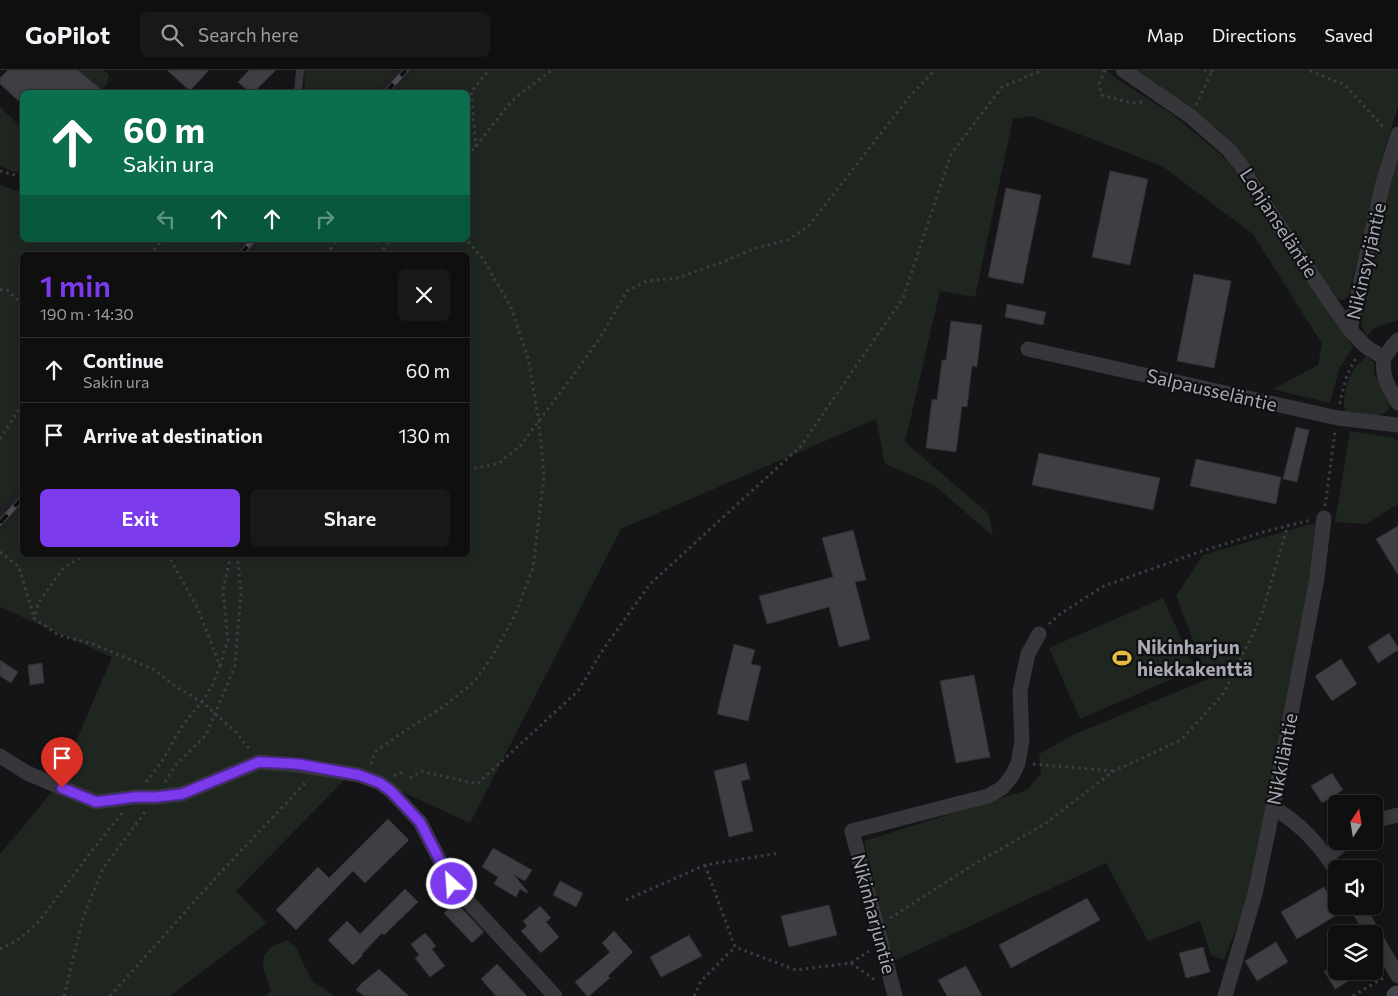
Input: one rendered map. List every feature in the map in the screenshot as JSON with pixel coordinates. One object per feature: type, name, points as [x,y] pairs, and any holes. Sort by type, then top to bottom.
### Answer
[{"type":"street","name":"Lohjanseläntie","points":[[1122,70],[1190,116],[1229,150],[1350,330],[1365,346],[1384,358]]},
{"type":"street","name":"Nikinsyrjäntie","points":[[1350,330],[1383,183],[1397,137]]},
{"type":"street","points":[[1398,340],[1384,358],[1382,368],[1386,381],[1398,403]]},
{"type":"street","name":"Salpausseläntie","points":[[1028,349],[1338,418],[1398,425]]},
{"type":"street","name":"Nikkiläntie","points":[[1225,996],[1255,894],[1273,808],[1317,578],[1324,518]]},
{"type":"street","points":[[1018,763],[1022,741],[1020,691],[1028,654],[1039,634]]},
{"type":"street","points":[[0,756],[27,774],[96,802],[182,794],[259,762],[298,764],[359,775],[380,783],[391,791],[420,822],[452,884],[556,996]]},
{"type":"street","name":"Nikinharjuntie","points":[[895,996],[852,831],[988,796],[1002,788],[1012,776],[1018,763]]},
{"type":"street","points":[[1273,808],[1292,820],[1330,860]]},
{"type":"street","points":[[1383,819],[1398,815]]},
{"type":"street","points":[[1328,856],[1335,850]]},
{"type":"street","points":[[1383,950],[1396,973]]},
{"type":"lane","points":[[298,90],[300,70]]},
{"type":"path","points":[[476,147],[471,92],[489,70]]},
{"type":"path","points":[[470,154],[506,108],[518,96],[552,70]]},
{"type":"path","points":[[470,470],[499,463],[520,446],[602,336],[627,291],[647,281],[677,278],[756,248],[787,240],[808,227],[910,96],[935,70]]},
{"type":"path","points":[[410,778],[421,771],[476,784],[578,691],[604,648],[650,584],[800,447],[903,298],[951,154],[1002,87],[1043,70]]},
{"type":"path","points":[[1105,70],[1099,84],[1102,95],[1132,103],[1146,102],[1159,95]]},
{"type":"path","points":[[1190,116],[1213,71],[1204,70]]},
{"type":"path","points":[[1311,70],[1346,85],[1378,122],[1397,137]]},
{"type":"path","points":[[470,125],[474,122]]},
{"type":"path","points":[[0,171],[20,177]]},
{"type":"path","points":[[152,252],[160,242]]},
{"type":"path","points":[[380,783],[371,767],[375,752],[443,707],[474,682],[492,656],[515,615],[533,568],[544,476],[539,422],[528,358],[510,307],[483,259],[469,242]]},
{"type":"path","points":[[0,290],[7,290],[20,302]]},
{"type":"path","points":[[0,439],[20,409]]},
{"type":"path","points":[[1039,634],[1060,614],[1104,586],[1202,551],[1288,525],[1324,518]]},
{"type":"path","points":[[705,865],[735,946],[796,970],[851,963],[870,951],[879,933],[976,863],[1043,825],[1114,771],[1181,740],[1224,693],[1261,617],[1288,525]]},
{"type":"path","points":[[0,552],[19,567],[34,618],[58,635],[93,644],[153,669],[174,686],[202,702],[236,732],[259,762]]},
{"type":"path","points":[[34,618],[39,602],[64,567],[82,557]]},
{"type":"path","points":[[169,557],[198,609],[220,666]]},
{"type":"path","points":[[0,949],[22,938],[40,920],[162,761],[182,726],[202,702],[212,686],[228,640],[223,590],[231,557]]},
{"type":"path","points":[[64,996],[83,918],[103,868],[156,797],[175,766],[206,735],[235,666],[241,592],[237,557]]},
{"type":"path","points":[[1018,763],[1114,771]]},
{"type":"path","points":[[110,996],[220,873],[318,769]]},
{"type":"path","points":[[626,900],[705,865],[780,853]]},
{"type":"path","points":[[694,996],[701,981],[735,946]]},
{"type":"path","points":[[1353,996],[1396,973]]},
{"type":"shaded area","points":[[78,70],[104,70],[109,75],[108,83],[101,90]]},
{"type":"shaded area","points":[[304,70],[393,70],[376,90],[305,90]]},
{"type":"shaded area","points":[[393,70],[415,70],[398,90],[376,90]]},
{"type":"shaded area","points":[[415,70],[1107,70],[1115,78],[1172,114],[1228,161],[1353,347],[1339,369],[1330,403],[1273,389],[1318,365],[1322,344],[1253,234],[1162,166],[1032,116],[1013,119],[975,297],[940,291],[905,442],[989,514],[993,536],[934,485],[885,464],[876,419],[621,529],[470,823],[354,770],[236,891],[267,923],[170,996],[0,996],[0,854],[57,786],[112,657],[0,607],[0,532],[20,509],[20,557],[470,557],[470,252],[252,252],[261,242],[470,242],[470,90],[398,90]]},
{"type":"shaded area","points":[[1133,70],[1398,70],[1398,106],[1385,149],[1348,297],[1343,300],[1334,298],[1256,174],[1222,133],[1180,101]]},
{"type":"shaded area","points":[[0,107],[20,126],[20,173],[0,166]]},
{"type":"shaded area","points":[[1398,151],[1398,320],[1374,328],[1367,336],[1362,327],[1361,310]]},
{"type":"shaded area","points":[[0,185],[20,191],[20,242],[243,242],[233,252],[20,252],[20,486],[0,510]]},
{"type":"shaded area","points":[[243,242],[261,242],[252,252],[233,252]]},
{"type":"shaded area","points":[[1366,356],[1374,363],[1374,373],[1390,405],[1389,410],[1379,415],[1363,416],[1346,412],[1344,407],[1344,396],[1350,378],[1355,368]]},
{"type":"shaded area","points":[[1350,431],[1394,438],[1398,442],[1398,504],[1366,524],[1335,522]]},
{"type":"shaded area","points":[[20,486],[20,509],[0,532],[0,510]]},
{"type":"shaded area","points":[[1319,523],[1312,578],[1251,892],[1224,960],[1211,955],[1200,921],[1148,941],[1106,863],[892,962],[864,841],[1027,790],[1041,773],[1039,754],[1075,734],[1208,679],[1176,596],[1203,555]]},
{"type":"shaded area","name":"Nikinharjun hiekkakenttä","points":[[1163,598],[1195,669],[1080,719],[1049,648]]},
{"type":"shaded area","points":[[287,940],[296,948],[313,981],[334,996],[265,996],[271,991],[263,968],[264,955],[273,946]]},
{"type":"building","points":[[8,70],[78,70],[102,90],[20,90],[20,102],[0,84],[0,78]]},
{"type":"building","points":[[167,70],[209,70],[189,90]]},
{"type":"building","points":[[249,70],[276,70],[256,90],[247,90],[238,82]]},
{"type":"building","points":[[1110,171],[1148,179],[1130,265],[1092,257]]},
{"type":"building","points":[[1006,188],[1041,195],[1023,284],[988,277]]},
{"type":"building","points":[[1194,274],[1231,281],[1214,368],[1177,361]]},
{"type":"building","points":[[1007,304],[1046,312],[1043,325],[1005,317]]},
{"type":"building","points":[[951,321],[982,325],[977,367],[972,366],[967,407],[962,406],[956,452],[926,448],[932,399],[937,400],[942,360],[946,360]]},
{"type":"building","points":[[1296,427],[1309,430],[1297,482],[1283,479]]},
{"type":"building","points":[[1039,453],[1160,478],[1153,510],[1032,485]]},
{"type":"building","points":[[1196,459],[1281,477],[1276,504],[1190,486]]},
{"type":"building","points":[[1398,526],[1398,575],[1376,539]]},
{"type":"building","points":[[853,530],[866,580],[855,582],[870,639],[839,647],[829,607],[767,624],[759,596],[833,577],[822,538]]},
{"type":"building","points":[[1389,633],[1398,650],[1378,663],[1368,647]]},
{"type":"building","points":[[734,644],[755,650],[751,664],[761,666],[748,721],[717,714]]},
{"type":"building","points":[[1341,659],[1357,684],[1332,701],[1315,676]]},
{"type":"building","points":[[0,660],[18,672],[11,683],[0,676]]},
{"type":"building","points":[[42,663],[44,683],[30,685],[28,665]]},
{"type":"building","points":[[974,675],[990,757],[956,763],[940,681]]},
{"type":"building","points":[[746,763],[750,779],[741,781],[753,831],[729,837],[714,771]]},
{"type":"building","points":[[1332,773],[1343,790],[1335,795],[1328,795],[1328,799],[1322,803],[1311,786]]},
{"type":"building","points":[[388,819],[409,840],[365,883],[353,871],[296,930],[276,910],[318,867],[329,878]]},
{"type":"building","points":[[493,848],[532,870],[525,881],[514,875],[527,893],[520,889],[516,897],[494,884],[498,877],[482,867]]},
{"type":"building","points":[[560,881],[583,893],[576,907],[553,895]]},
{"type":"building","points":[[1324,887],[1328,894],[1328,915],[1337,915],[1297,939],[1281,912]]},
{"type":"building","points":[[405,889],[418,902],[384,935],[382,933],[353,965],[328,940],[347,921],[360,934]]},
{"type":"building","points":[[1087,898],[1100,920],[1011,968],[999,945]]},
{"type":"building","points":[[456,902],[484,932],[472,943],[444,913]]},
{"type":"building","points":[[829,905],[837,935],[789,947],[781,916]]},
{"type":"building","points":[[540,906],[551,918],[546,922],[559,937],[541,953],[521,931],[527,926],[523,921]]},
{"type":"building","points":[[614,931],[633,952],[608,976],[610,978],[587,996],[575,982],[610,952],[602,943]]},
{"type":"building","points":[[425,933],[436,946],[432,949],[445,966],[430,977],[415,958],[419,955],[411,944]]},
{"type":"building","points":[[689,935],[702,956],[661,977],[650,957]]},
{"type":"building","points":[[1276,942],[1288,962],[1257,981],[1245,961]]},
{"type":"building","points":[[1203,947],[1210,972],[1186,978],[1179,953]]},
{"type":"building","points":[[497,964],[527,996],[496,996],[481,979]]},
{"type":"building","points":[[966,966],[982,996],[947,996],[938,980]]},
{"type":"building","points":[[379,969],[409,996],[364,996],[356,990]]},
{"type":"building","points":[[1330,980],[1350,980],[1335,989]]},
{"type":"railway","points":[[388,90],[406,70]]},
{"type":"railway","points":[[243,252],[251,242]]},
{"type":"railway","points":[[0,523],[20,500]]},
{"type":"place","name":"Nikinharjun hiekkakenttä","points":[[1122,658]]},
{"type":"route","points":[[62,788],[96,802],[182,794],[259,762],[298,764],[359,775],[380,783],[391,791],[420,822],[452,884]]}]
